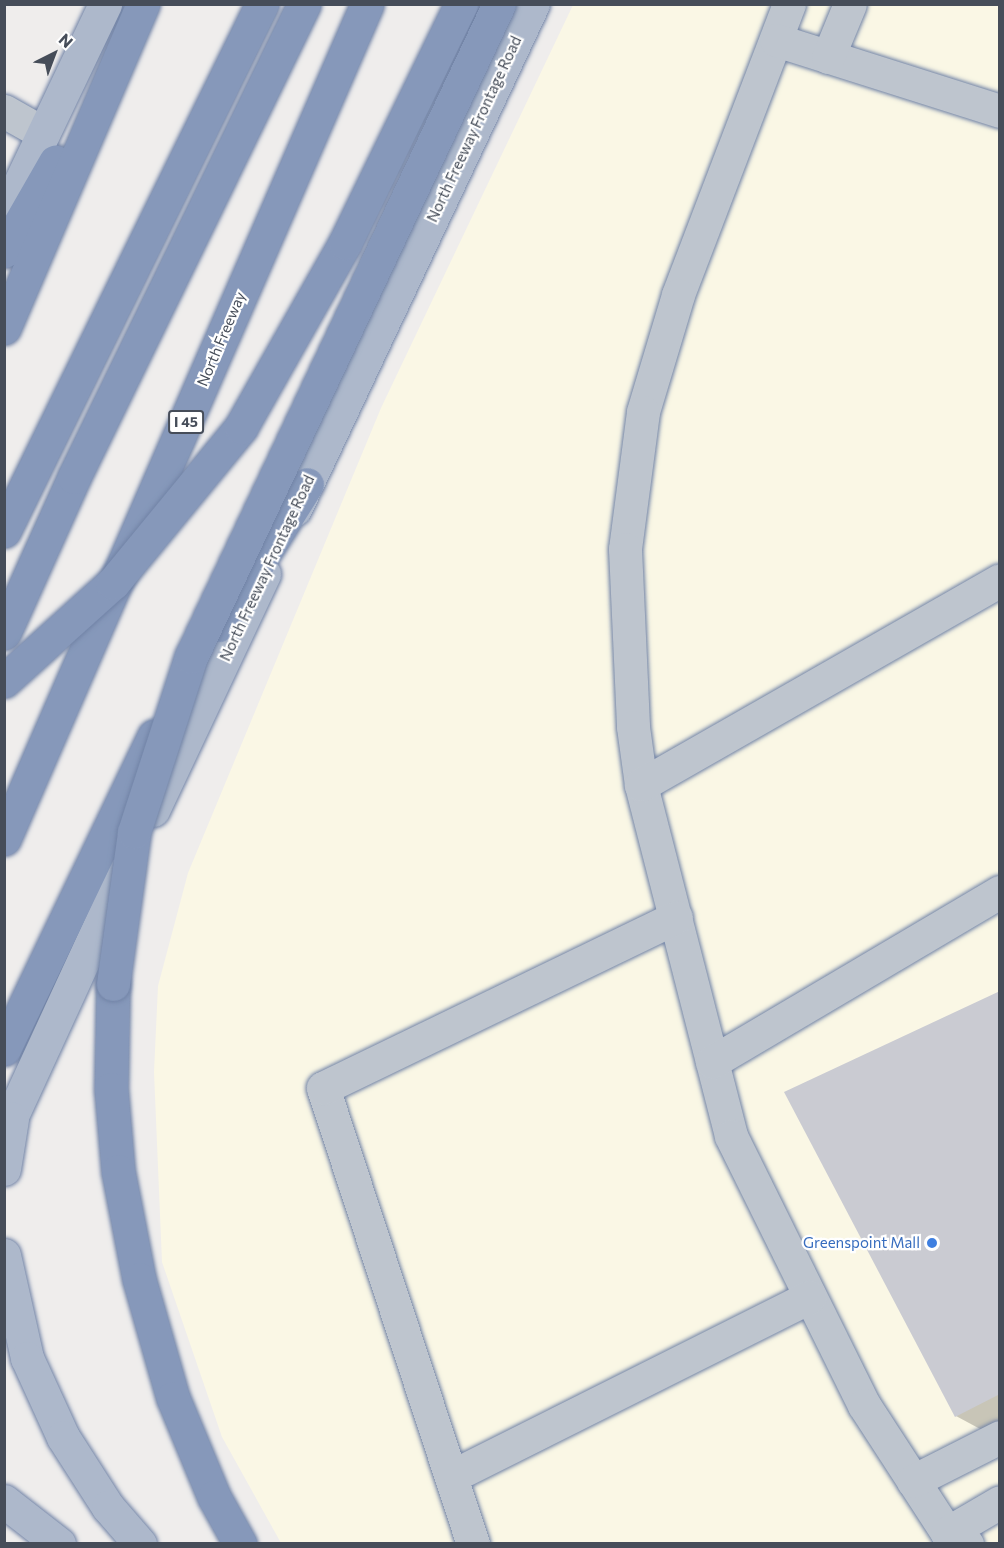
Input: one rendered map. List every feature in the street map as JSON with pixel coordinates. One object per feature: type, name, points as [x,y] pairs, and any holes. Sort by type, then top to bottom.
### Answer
[{"type":"highway","points":[[4,251],[141,4]]},
{"type":"highway","points":[[4,328],[141,4]]},
{"type":"highway","points":[[4,531],[262,4]]},
{"type":"highway","points":[[4,633],[74,477],[304,4]]},
{"type":"highway","name":"North Freeway","points":[[4,839],[367,4]]},
{"type":"highway","points":[[4,681],[113,583],[241,427],[345,243],[461,4]]},
{"type":"highway","points":[[240,1544],[214,1497],[173,1398],[139,1279],[118,1171],[111,1089],[121,905],[152,766],[196,646],[499,4]]},
{"type":"highway","points":[[4,228],[22,178]]},
{"type":"highway","points":[[4,1049],[169,703],[307,484]]},
{"type":"main road","points":[[4,216],[105,4]]},
{"type":"main road","name":"North Freeway Frontage Road","points":[[4,1169],[8,1126],[533,4]]},
{"type":"main road","points":[[4,1255],[27,1358],[63,1437],[108,1507],[140,1544]]},
{"type":"main road","points":[[4,1501],[59,1544]]},
{"type":"lane","points":[[789,4],[678,295],[643,412],[625,549],[629,671],[641,785],[731,1136],[810,1297],[864,1405],[914,1481],[957,1538],[999,1502]]},
{"type":"lane","points":[[828,57],[850,4]]},
{"type":"lane","points":[[776,40],[999,111]]},
{"type":"lane","points":[[4,111],[43,133]]},
{"type":"lane","points":[[641,785],[999,580]]},
{"type":"lane","points":[[712,1062],[999,892]]},
{"type":"lane","points":[[473,1544],[323,1088],[676,917]]},
{"type":"lane","points":[[452,1476],[810,1297]]},
{"type":"lane","points":[[914,1481],[999,1437]]},
{"type":"shaded area","points":[[573,5],[999,5],[999,1543],[281,1543],[222,1437],[162,1262],[154,1072],[158,986],[188,873],[381,408]]},
{"type":"building","name":"Greenspoint Mall","points":[[1000,991],[1000,1394],[955,1417],[784,1092]]},
{"type":"place","name":"Greenspoint Mall","points":[[932,1243]]}]
